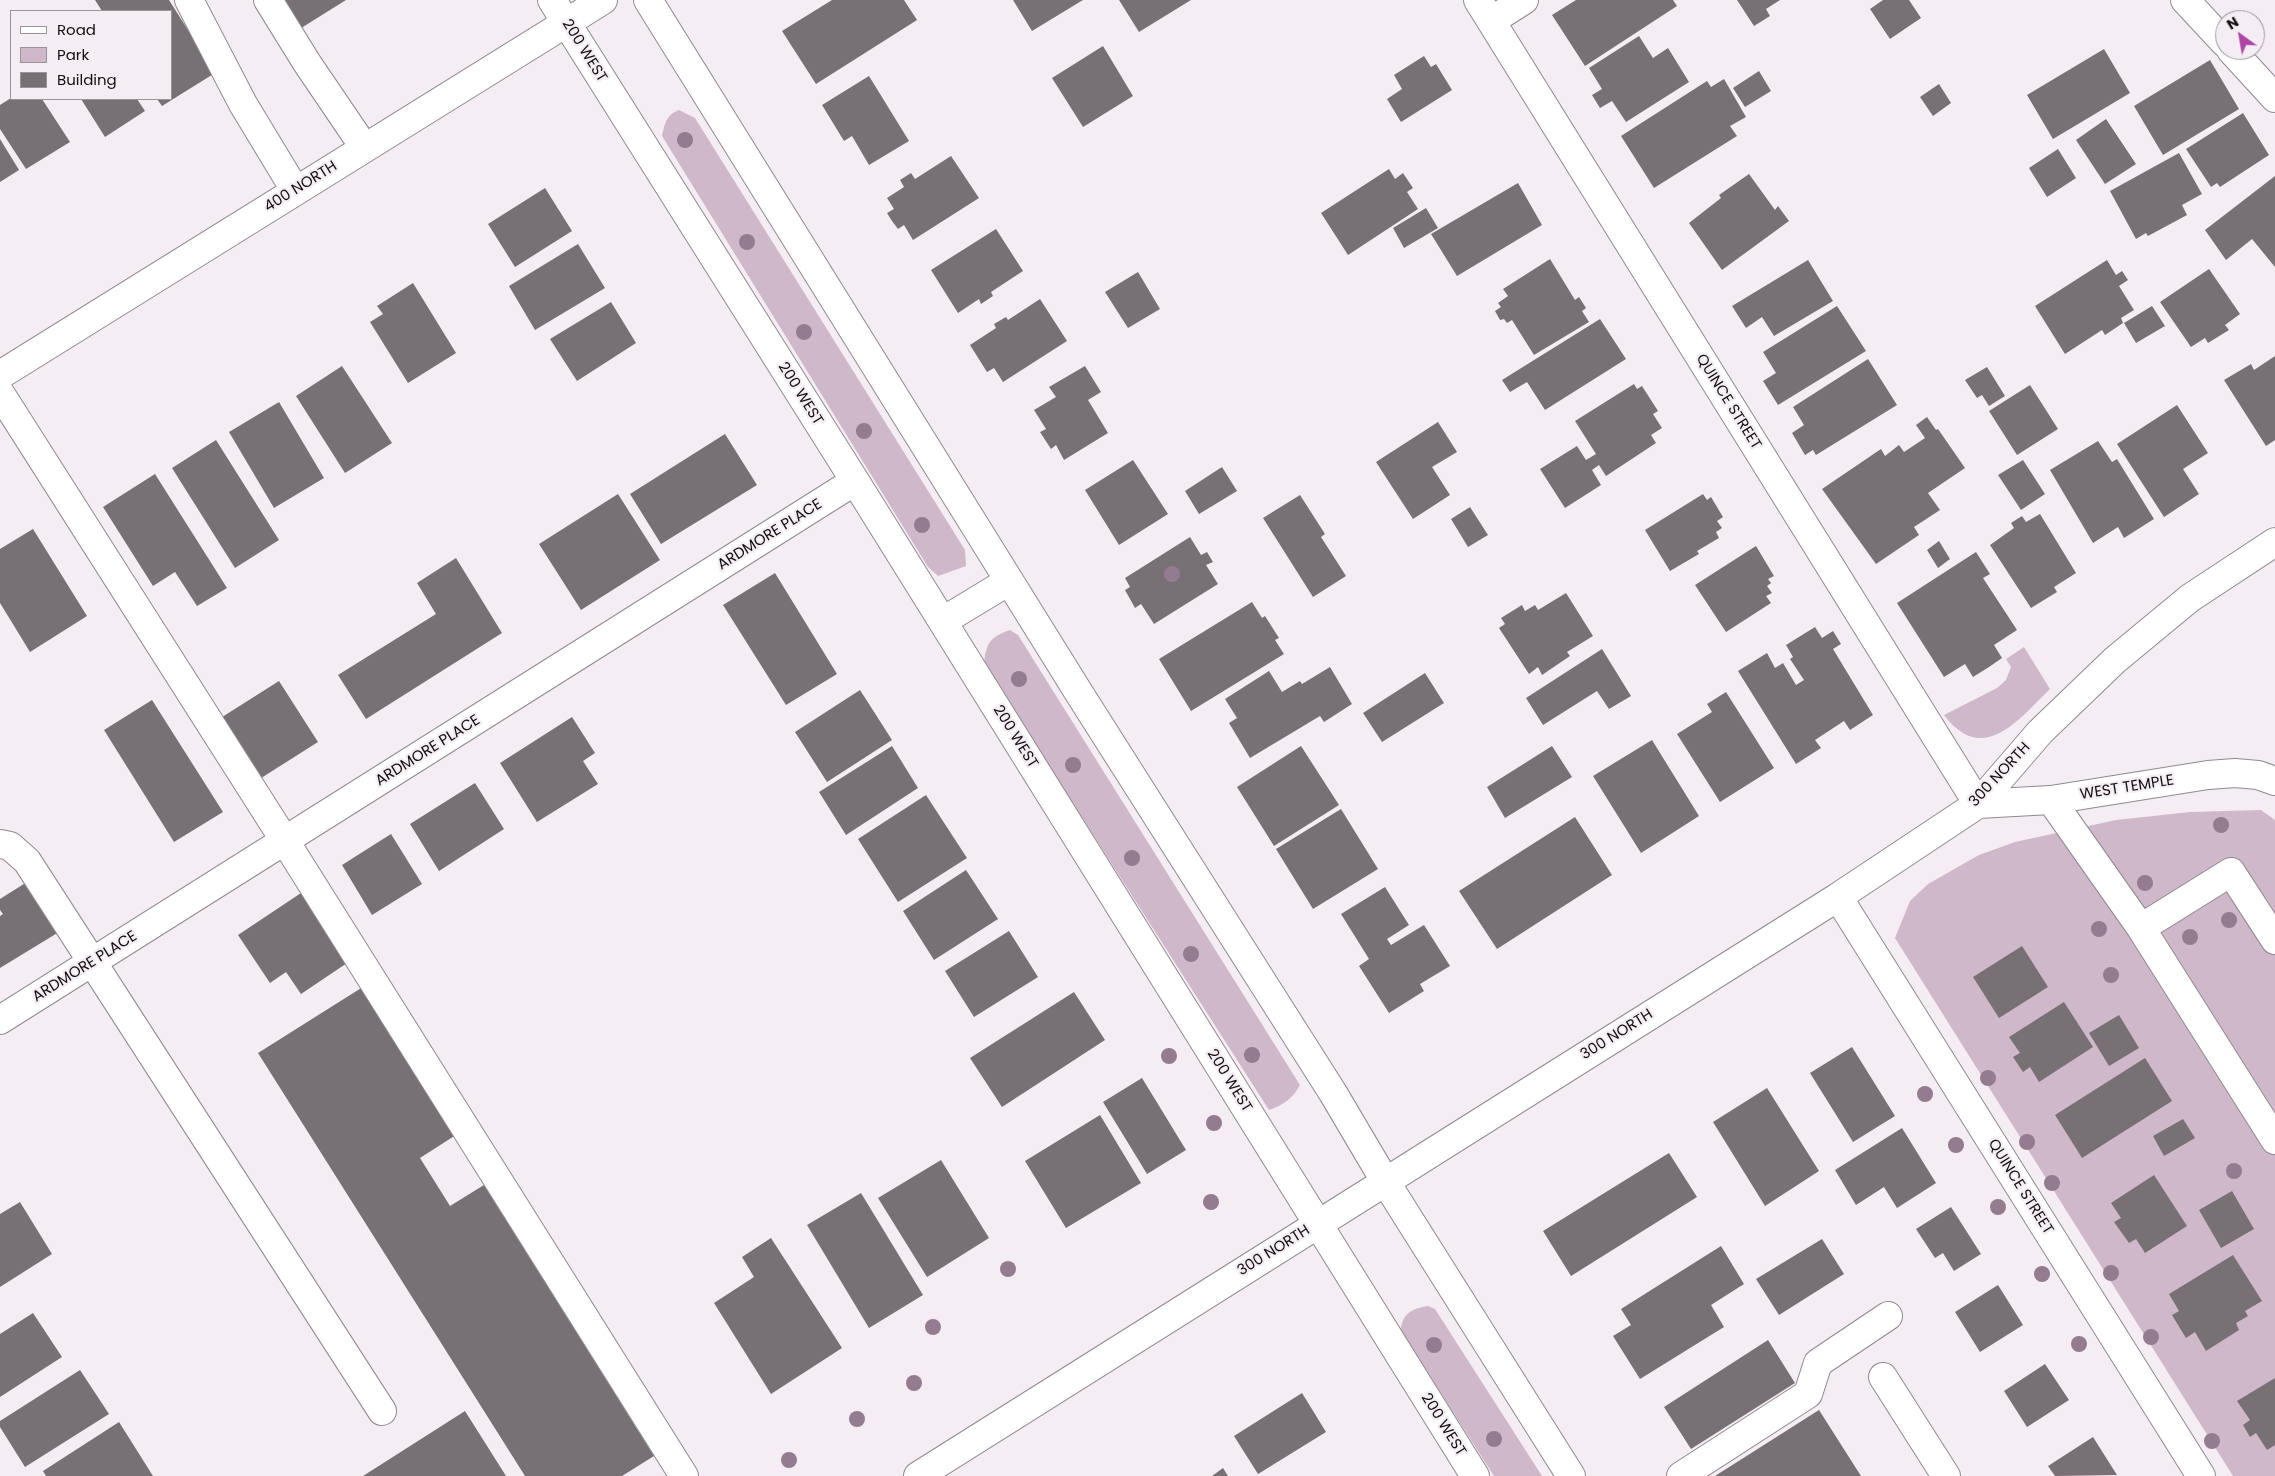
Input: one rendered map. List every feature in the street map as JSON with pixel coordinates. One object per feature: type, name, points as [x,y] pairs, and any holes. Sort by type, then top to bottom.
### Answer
[{"type":"street","points":[[189,0],[243,104],[295,190]]},
{"type":"street","points":[[268,0],[307,63],[364,147]]},
{"type":"street","name":"400 NORTH","points":[[0,375],[364,147],[559,11],[603,0]]},
{"type":"street","points":[[648,0],[1009,581],[1333,1093],[1385,1181],[1571,1476]]},
{"type":"street","points":[[1484,11],[1524,0]]},
{"type":"street","points":[[2185,0],[2215,32]]},
{"type":"street","name":"200 WEST","points":[[559,11],[942,620],[1473,1475]]},
{"type":"street","name":"QUINCE STREET","points":[[1484,11],[1978,804]]},
{"type":"street","points":[[2240,60],[2275,98]]},
{"type":"street","points":[[0,392],[684,1476]]},
{"type":"street","name":"ARDMORE PLACE","points":[[0,1020],[855,481]]},
{"type":"street","name":"300 NORTH","points":[[918,1476],[1838,897],[1978,804],[2040,732],[2115,660],[2190,598],[2275,542]]},
{"type":"street","points":[[942,620],[1009,581]]},
{"type":"street","name":"WEST TEMPLE","points":[[1978,804],[2051,800],[2208,775],[2235,773],[2258,775],[2275,781]]},
{"type":"street","points":[[2051,800],[2141,928],[2275,1140]]},
{"type":"street","points":[[0,844],[10,846],[27,861],[382,1411]]},
{"type":"street","points":[[2141,928],[2231,872],[2275,940]]},
{"type":"street","name":"QUINCE STREET","points":[[1838,897],[2201,1476]]},
{"type":"street","points":[[1681,1476],[1808,1394],[1818,1363],[1888,1316]]},
{"type":"street","points":[[1883,1377],[1946,1476]]},
{"type":"green space","points":[[679,110],[695,118],[965,550],[966,566],[938,576],[928,567],[662,136],[665,123],[671,114]]},
{"type":"green space","points":[[1010,630],[1018,635],[1300,1085],[1291,1097],[1279,1106],[1269,1110],[984,664],[990,642],[998,635]]},
{"type":"green space","points":[[2024,647],[2050,689],[2026,713],[2000,733],[1987,738],[1973,737],[1958,730],[1944,715],[1997,688],[2006,680],[2011,667],[2006,659]]},
{"type":"green space","points":[[2261,810],[2275,820],[2275,1476],[2233,1476],[1895,938],[1910,901],[1928,884],[1979,855],[2015,842],[2116,820],[2190,812]]},
{"type":"green space","points":[[1428,1306],[1435,1309],[1542,1476],[1494,1476],[1401,1331],[1403,1321],[1408,1313]]},
{"type":"building","points":[[95,0],[169,0],[215,73],[172,100],[172,10],[101,10]]},
{"type":"building","points":[[279,0],[346,0],[298,30]]},
{"type":"building","points":[[832,0],[904,0],[917,20],[816,84],[782,31]]},
{"type":"building","points":[[1013,0],[1083,0],[1032,31]]},
{"type":"building","points":[[1119,0],[1191,0],[1139,32]]},
{"type":"building","points":[[1576,0],[1673,0],[1677,6],[1585,66],[1552,15]]},
{"type":"building","points":[[1737,0],[1780,0],[1766,9],[1770,16],[1754,26]]},
{"type":"building","points":[[1883,0],[1909,0],[1921,18],[1890,39],[1870,9]]},
{"type":"building","points":[[1639,36],[1653,58],[1668,48],[1689,82],[1626,122],[1612,101],[1600,108],[1592,95],[1602,89],[1589,68]]},
{"type":"building","points":[[1103,46],[1133,96],[1083,127],[1052,78]]},
{"type":"building","points":[[2104,49],[2130,93],[2053,139],[2027,95]]},
{"type":"building","points":[[1424,56],[1431,67],[1436,64],[1452,90],[1401,122],[1387,99],[1402,89],[1394,75]]},
{"type":"building","points":[[2210,60],[2239,109],[2163,155],[2134,106]]},
{"type":"building","points":[[1759,71],[1771,91],[1745,107],[1733,88]]},
{"type":"building","points":[[869,76],[909,141],[869,165],[852,136],[844,141],[822,105]]},
{"type":"building","points":[[1724,79],[1746,117],[1730,126],[1737,136],[1654,188],[1621,136],[1707,81],[1711,87]]},
{"type":"building","points":[[1939,84],[1951,103],[1933,116],[1920,97]]},
{"type":"building","points":[[10,99],[43,100],[70,142],[26,169],[0,129],[0,105]]},
{"type":"building","points":[[82,100],[138,100],[145,111],[105,137]]},
{"type":"building","points":[[158,100],[172,100],[162,106]]},
{"type":"building","points":[[2243,113],[2269,155],[2220,187],[2217,183],[2211,187],[2186,149]]},
{"type":"building","points":[[2106,119],[2136,164],[2105,184],[2076,140]]},
{"type":"building","points":[[0,139],[19,170],[0,182]]},
{"type":"building","points":[[2058,149],[2076,178],[2047,197],[2029,168]]},
{"type":"building","points":[[2179,153],[2202,194],[2182,205],[2187,215],[2148,236],[2146,233],[2136,239],[2110,191]]},
{"type":"building","points":[[951,156],[979,198],[913,240],[904,225],[898,229],[887,213],[894,209],[887,198],[904,187],[900,180],[911,173],[915,179]]},
{"type":"building","points":[[1389,169],[1395,179],[1403,173],[1413,188],[1407,192],[1418,209],[1348,255],[1321,213]]},
{"type":"building","points":[[1749,174],[1775,210],[1778,206],[1789,221],[1722,270],[1689,223],[1721,198],[1719,195]]},
{"type":"building","points":[[2275,176],[2275,267],[2252,239],[2226,260],[2205,230]]},
{"type":"building","points":[[1518,183],[1542,225],[1457,276],[1431,234]]},
{"type":"building","points":[[545,188],[572,231],[515,267],[488,224]]},
{"type":"building","points":[[1426,208],[1438,228],[1404,248],[1393,228]]},
{"type":"building","points":[[996,229],[1023,271],[991,292],[993,296],[981,304],[979,299],[958,313],[931,270]]},
{"type":"building","points":[[578,244],[605,288],[535,330],[509,286]]},
{"type":"building","points":[[1550,259],[1575,300],[1579,297],[1586,308],[1582,311],[1589,322],[1534,355],[1512,320],[1507,323],[1504,319],[1500,320],[1495,311],[1501,307],[1498,303],[1508,296],[1503,289]]},
{"type":"building","points":[[1808,260],[1833,301],[1774,336],[1762,317],[1746,328],[1732,306]]},
{"type":"building","points":[[2107,260],[2116,275],[2122,271],[2128,280],[2119,286],[2134,310],[2121,318],[2123,323],[2105,335],[2102,330],[2065,354],[2035,306]]},
{"type":"building","points":[[2209,269],[2240,314],[2225,325],[2229,330],[2208,343],[2205,338],[2191,347],[2160,302]]},
{"type":"building","points":[[1138,272],[1160,309],[1128,328],[1105,292]]},
{"type":"building","points":[[413,283],[456,353],[408,383],[370,322],[383,314],[377,306]]},
{"type":"building","points":[[1040,299],[1067,341],[1003,382],[994,368],[987,372],[970,345],[996,328],[994,324],[1006,317],[1008,320]]},
{"type":"building","points":[[611,302],[636,343],[577,381],[550,339]]},
{"type":"building","points":[[1837,306],[1866,351],[1778,405],[1763,381],[1776,373],[1763,352]]},
{"type":"building","points":[[2152,306],[2165,326],[2136,343],[2124,323]]},
{"type":"building","points":[[1600,319],[1626,359],[1545,410],[1527,382],[1510,392],[1502,380]]},
{"type":"building","points":[[2275,356],[2275,440],[2266,446],[2224,380],[2251,364],[2254,370]]},
{"type":"building","points":[[1868,359],[1897,405],[1816,455],[1813,450],[1805,455],[1792,433],[1804,425],[1793,407]]},
{"type":"building","points":[[342,366],[392,443],[345,473],[296,396]]},
{"type":"building","points":[[1085,366],[1101,392],[1088,400],[1108,433],[1064,460],[1056,445],[1051,449],[1040,432],[1046,429],[1034,410],[1056,397],[1049,387]]},
{"type":"building","points":[[1987,367],[2005,396],[1989,406],[1982,395],[1977,398],[1965,380]]},
{"type":"building","points":[[1634,384],[1637,389],[1642,386],[1658,411],[1653,414],[1662,428],[1651,435],[1656,443],[1606,476],[1599,465],[1592,470],[1601,485],[1565,508],[1540,469],[1577,446],[1586,460],[1596,454],[1575,421]]},
{"type":"building","points":[[2030,385],[2058,429],[2017,455],[1989,411]]},
{"type":"building","points":[[279,402],[324,478],[274,508],[229,432]]},
{"type":"building","points":[[2177,405],[2208,453],[2183,469],[2199,494],[2164,517],[2117,444]]},
{"type":"building","points":[[1927,417],[1936,430],[1938,429],[1965,468],[1928,493],[1940,510],[1914,527],[1919,535],[1876,564],[1822,489],[1881,449],[1885,456],[1899,445],[1904,452],[1925,438],[1916,425]]},
{"type":"building","points":[[1438,422],[1457,452],[1432,467],[1450,495],[1413,519],[1376,462]]},
{"type":"building","points":[[725,434],[757,485],[661,544],[630,494]]},
{"type":"building","points":[[216,440],[279,540],[235,568],[172,468]]},
{"type":"building","points":[[2098,441],[2112,462],[2117,459],[2154,519],[2124,538],[2118,527],[2093,543],[2050,470]]},
{"type":"building","points":[[1133,460],[1168,514],[1119,545],[1085,490]]},
{"type":"building","points":[[2023,460],[2045,494],[2021,510],[1998,475]]},
{"type":"building","points":[[1222,467],[1237,491],[1199,514],[1185,491]]},
{"type":"building","points":[[155,474],[227,588],[197,606],[175,572],[153,586],[103,507]]},
{"type":"building","points":[[618,494],[660,560],[581,610],[539,544]]},
{"type":"building","points":[[1703,494],[1707,500],[1711,497],[1723,517],[1717,521],[1722,528],[1716,532],[1719,538],[1697,551],[1699,554],[1670,571],[1645,530]]},
{"type":"building","points":[[1300,495],[1325,534],[1321,537],[1346,576],[1313,597],[1263,518]]},
{"type":"building","points":[[1470,507],[1488,535],[1468,547],[1451,519]]},
{"type":"building","points":[[2040,514],[2076,573],[2054,587],[2057,592],[2031,608],[1990,545],[2014,528],[2011,523],[2022,516],[2026,522]]},
{"type":"building","points":[[33,529],[87,616],[30,652],[0,603],[0,549]]},
{"type":"building","points":[[1190,537],[1201,555],[1207,552],[1213,562],[1206,565],[1218,584],[1154,624],[1141,604],[1135,608],[1125,590],[1130,587],[1125,578]]},
{"type":"building","points":[[1939,541],[1950,559],[1938,568],[1927,550]]},
{"type":"building","points":[[1756,546],[1774,576],[1768,579],[1771,583],[1767,586],[1772,593],[1766,596],[1771,603],[1726,632],[1695,585]]},
{"type":"building","points":[[1976,552],[1990,574],[1983,578],[2017,630],[1994,645],[2002,658],[1989,667],[1973,677],[1965,664],[1944,677],[1897,603]]},
{"type":"building","points":[[456,558],[502,633],[366,719],[338,675],[436,614],[417,583]]},
{"type":"building","points":[[775,573],[837,674],[786,705],[723,605]]},
{"type":"building","points":[[1566,593],[1593,636],[1567,652],[1570,656],[1542,675],[1538,667],[1529,674],[1499,628],[1505,624],[1501,618],[1522,605],[1525,611],[1535,605],[1538,610]]},
{"type":"building","points":[[1252,602],[1262,618],[1265,616],[1279,638],[1275,640],[1284,654],[1191,711],[1159,659]]},
{"type":"building","points":[[1815,627],[1822,638],[1833,631],[1841,644],[1833,649],[1873,715],[1850,730],[1844,721],[1815,740],[1821,748],[1796,764],[1738,671],[1767,653],[1775,668],[1783,663],[1796,685],[1804,680],[1790,659],[1793,657],[1786,645]]},
{"type":"building","points":[[1602,649],[1631,696],[1609,709],[1597,691],[1543,725],[1526,698]]},
{"type":"building","points":[[1330,667],[1352,704],[1324,722],[1320,716],[1250,758],[1229,723],[1237,718],[1225,699],[1269,671],[1282,692],[1300,681],[1302,684]]},
{"type":"building","points":[[1425,673],[1444,703],[1382,742],[1363,713]]},
{"type":"building","points":[[279,681],[318,742],[258,780],[219,719]]},
{"type":"building","points":[[860,690],[892,740],[827,782],[795,732]]},
{"type":"building","points":[[1726,692],[1774,768],[1720,802],[1677,734],[1712,712],[1707,704]]},
{"type":"building","points":[[152,700],[223,812],[174,842],[104,730]]},
{"type":"building","points":[[572,717],[595,753],[583,761],[598,784],[537,822],[500,763]]},
{"type":"building","points":[[1652,740],[1699,816],[1641,853],[1593,776]]},
{"type":"building","points":[[892,746],[918,788],[846,835],[819,792]]},
{"type":"building","points":[[1301,746],[1339,805],[1274,846],[1237,787]]},
{"type":"building","points":[[1552,746],[1572,777],[1505,818],[1487,787]]},
{"type":"building","points":[[475,783],[504,829],[439,871],[410,824]]},
{"type":"building","points":[[926,795],[967,858],[898,902],[858,839]]},
{"type":"building","points":[[1341,809],[1378,869],[1313,909],[1276,849]]},
{"type":"building","points":[[1575,817],[1612,875],[1497,949],[1459,891]]},
{"type":"building","points":[[391,834],[422,884],[372,915],[342,865]]},
{"type":"building","points":[[966,870],[998,919],[934,960],[903,911]]},
{"type":"building","points":[[27,882],[59,932],[0,968],[0,916],[3,914],[0,910],[0,899]]},
{"type":"building","points":[[1385,887],[1409,925],[1387,939],[1391,945],[1424,925],[1450,966],[1420,984],[1424,991],[1389,1013],[1359,966],[1369,959],[1341,914]]},
{"type":"building","points":[[307,889],[353,959],[301,994],[286,972],[270,983],[238,935]]},
{"type":"building","points":[[1009,931],[1038,977],[974,1017],[945,971]]},
{"type":"building","points":[[2022,946],[2048,987],[1999,1018],[1973,977]]},
{"type":"building","points":[[366,985],[459,1133],[420,1158],[450,1206],[484,1185],[654,1456],[622,1476],[525,1476],[258,1053]]},
{"type":"building","points":[[1074,992],[1105,1040],[1002,1107],[970,1058]]},
{"type":"building","points":[[2064,1002],[2093,1047],[2039,1082],[2030,1067],[2023,1072],[2013,1057],[2020,1053],[2009,1037]]},
{"type":"building","points":[[2119,1015],[2139,1048],[2109,1066],[2089,1033]]},
{"type":"building","points":[[1852,1047],[1895,1116],[1853,1142],[1810,1073]]},
{"type":"building","points":[[2145,1058],[2172,1101],[2082,1158],[2055,1115]]},
{"type":"building","points":[[1142,1078],[1186,1150],[1147,1174],[1103,1102]]},
{"type":"building","points":[[1767,1088],[1819,1171],[1765,1206],[1713,1122]]},
{"type":"building","points":[[1100,1115],[1141,1183],[1066,1228],[1025,1161]]},
{"type":"building","points":[[2183,1119],[2195,1138],[2164,1156],[2153,1136]]},
{"type":"building","points":[[1902,1128],[1936,1183],[1897,1208],[1884,1187],[1856,1205],[1835,1170]]},
{"type":"building","points":[[1669,1153],[1697,1197],[1571,1276],[1543,1231]]},
{"type":"building","points":[[941,1160],[989,1238],[927,1277],[878,1198]]},
{"type":"building","points":[[2154,1175],[2187,1226],[2145,1253],[2136,1239],[2129,1243],[2114,1222],[2121,1218],[2111,1203]]},
{"type":"building","points":[[2232,1191],[2254,1229],[2221,1248],[2199,1210]]},
{"type":"building","points":[[861,1193],[923,1295],[869,1328],[807,1225]]},
{"type":"building","points":[[20,1202],[52,1254],[0,1287],[0,1214]]},
{"type":"building","points":[[1951,1207],[1981,1254],[1954,1271],[1943,1253],[1935,1258],[1916,1229]]},
{"type":"building","points":[[771,1238],[842,1348],[771,1394],[714,1303],[754,1277],[742,1257]]},
{"type":"building","points":[[1822,1239],[1844,1274],[1779,1315],[1756,1279]]},
{"type":"building","points":[[1721,1246],[1744,1284],[1711,1305],[1724,1327],[1640,1379],[1613,1336],[1631,1325],[1621,1309]]},
{"type":"building","points":[[2233,1255],[2262,1301],[2245,1311],[2248,1316],[2236,1323],[2239,1330],[2206,1351],[2195,1332],[2186,1338],[2172,1315],[2179,1311],[2169,1294]]},
{"type":"building","points":[[1998,1285],[2023,1325],[1980,1352],[1955,1312]]},
{"type":"building","points":[[33,1313],[62,1357],[0,1397],[0,1334]]},
{"type":"building","points":[[1768,1340],[1795,1383],[1691,1449],[1664,1407]]},
{"type":"building","points":[[2045,1364],[2069,1400],[2027,1427],[2004,1391]]},
{"type":"building","points":[[80,1370],[109,1414],[25,1467],[0,1427],[0,1421]]},
{"type":"building","points":[[2275,1378],[2275,1445],[2267,1450],[2256,1433],[2250,1437],[2243,1425],[2250,1420],[2237,1401]]},
{"type":"building","points":[[1302,1393],[1326,1432],[1258,1474],[1234,1436]]},
{"type":"building","points":[[1819,1410],[1861,1476],[1715,1476]]},
{"type":"building","points":[[465,1411],[506,1476],[363,1476]]},
{"type":"building","points":[[119,1422],[153,1476],[46,1476],[43,1471]]},
{"type":"building","points":[[2093,1437],[2117,1475],[2055,1476],[2048,1466]]},
{"type":"building","points":[[1223,1468],[1228,1476],[1212,1476]]}]
